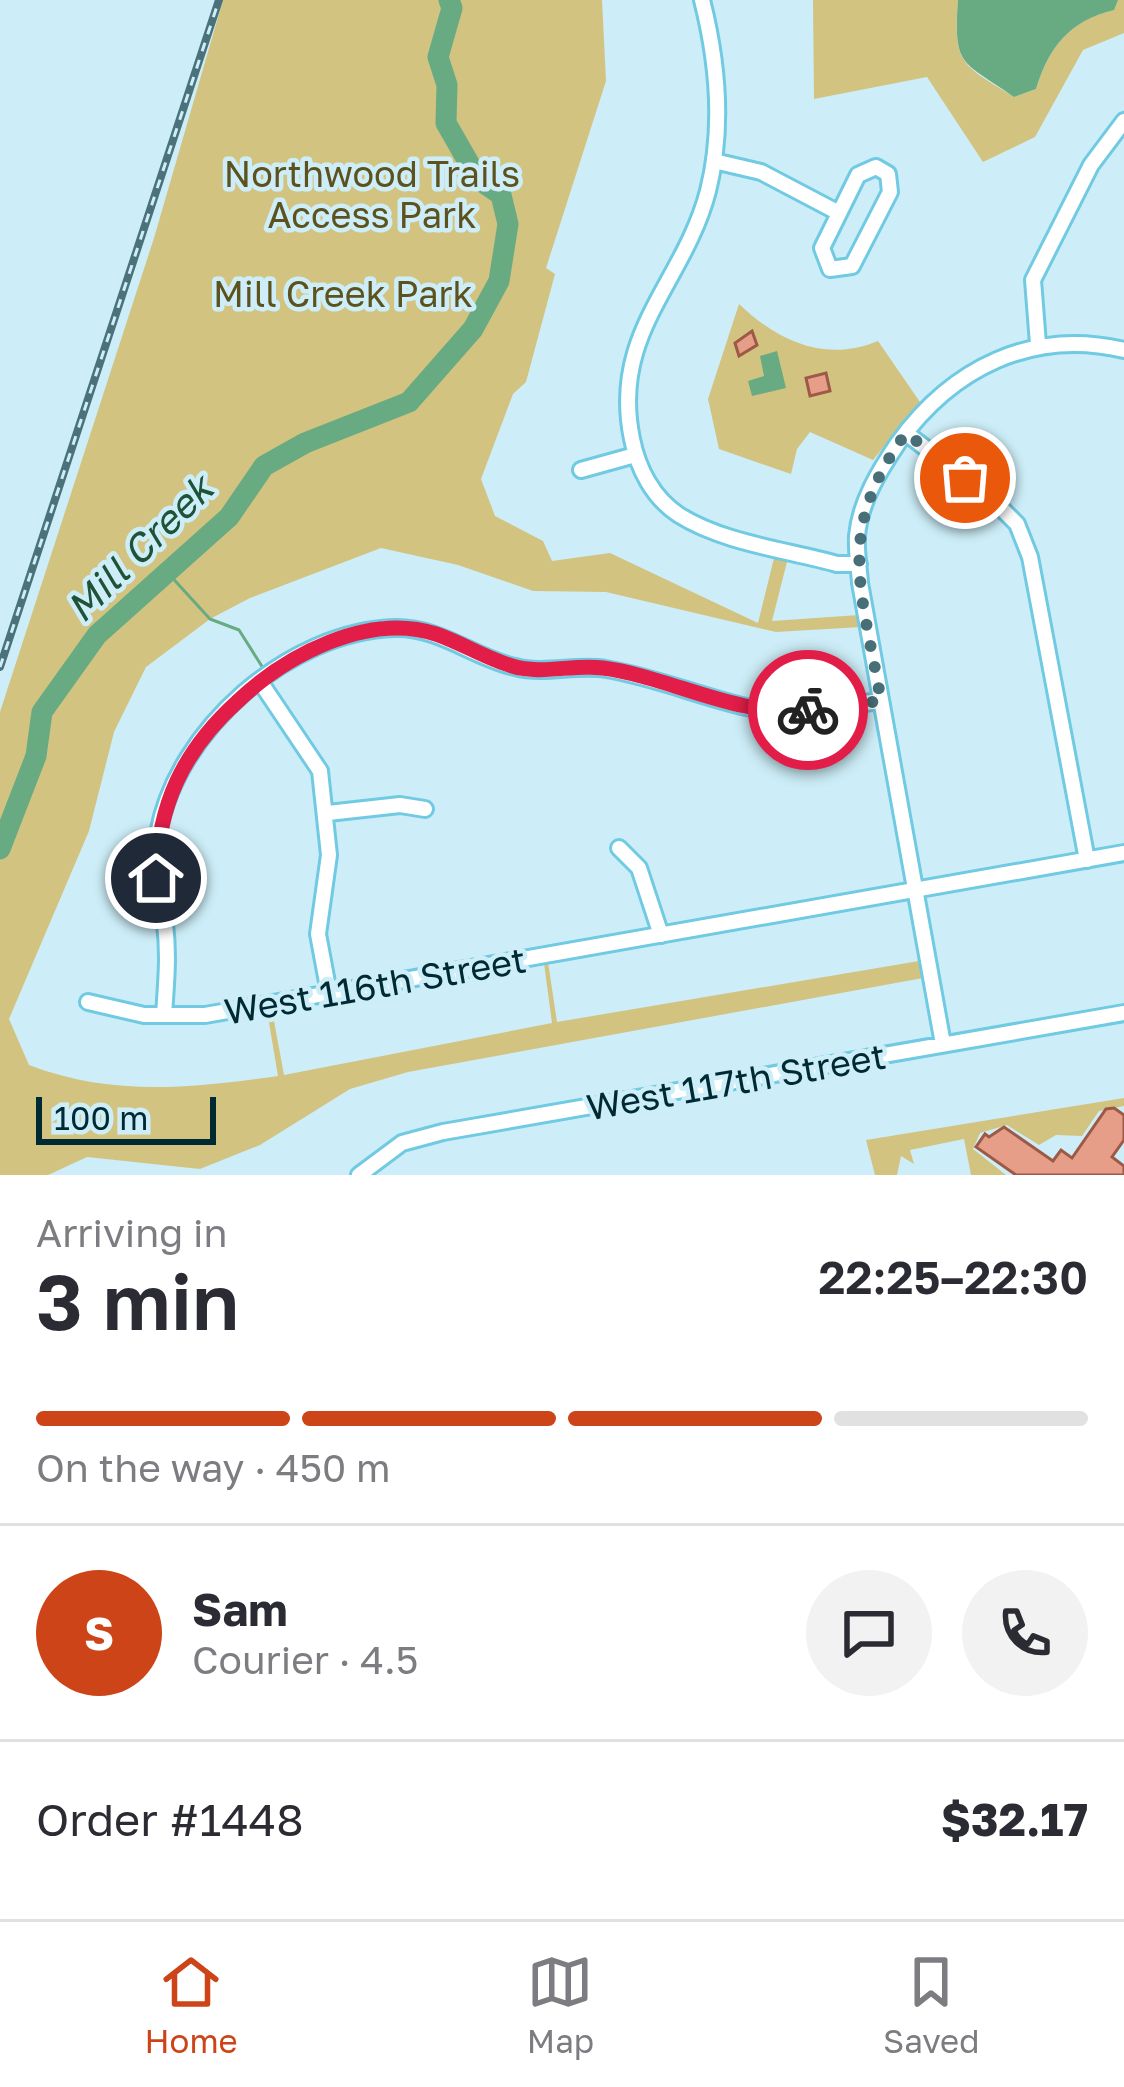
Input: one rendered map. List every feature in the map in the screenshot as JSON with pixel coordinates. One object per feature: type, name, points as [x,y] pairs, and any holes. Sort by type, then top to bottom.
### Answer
[{"type":"street","points":[[702,0],[718,87],[714,161],[697,224],[637,340],[627,402],[635,455],[659,498],[701,526],[837,563],[859,564]]},
{"type":"street","points":[[1038,344],[1033,280],[1090,165],[1124,121]]},
{"type":"street","points":[[714,161],[761,172],[839,213]]},
{"type":"street","points":[[876,167],[888,175],[890,192],[856,262],[842,272],[826,266],[821,255],[839,213],[861,172],[876,167]]},
{"type":"street","points":[[944,1044],[859,564],[857,536],[865,503],[878,472],[906,433],[964,375],[1038,344],[1073,342],[1124,350]]},
{"type":"street","points":[[906,433],[1017,524],[1030,557],[1088,860]]},
{"type":"street","points":[[581,470],[635,455]]},
{"type":"street","points":[[164,1015],[168,964],[156,878],[163,815],[187,756],[212,724],[261,683],[325,644],[400,628],[434,634],[516,668],[602,668],[748,707],[797,711],[881,701]]},
{"type":"street","points":[[261,683],[320,771],[328,814],[318,934],[329,993]]},
{"type":"street","points":[[328,814],[400,805],[425,808]]},
{"type":"street","points":[[619,848],[639,868],[661,934]]},
{"type":"street","name":"West 116th Street","points":[[88,1001],[164,1015],[205,1015],[1124,853]]},
{"type":"street","name":"West 117th Street","points":[[359,1175],[402,1143],[443,1132],[1124,1012]]},
{"type":"green space","name":"Northwood Trails Access Park","points":[[223,0],[602,0],[606,81],[546,268],[555,274],[526,382],[513,394],[481,479],[495,516],[543,541],[552,561],[610,553],[758,623],[775,554],[788,558],[772,621],[859,615],[861,627],[776,632],[606,592],[533,591],[458,565],[381,548],[250,598],[210,619],[146,667],[114,732],[89,831],[9,1019],[29,1065],[121,1086],[183,1086],[278,1076],[267,1011],[272,1010],[284,1075],[552,1023],[544,963],[548,962],[557,1022],[919,961],[923,978],[408,1072],[350,1089],[260,1145],[200,1169],[87,1157],[48,1175],[0,1175],[0,712],[154,238]]},
{"type":"green space","points":[[813,0],[958,0],[957,38],[964,60],[1014,97],[1036,89],[1047,60],[1063,38],[1084,21],[1113,10],[1118,0],[1124,0],[1124,33],[1083,50],[1035,137],[983,162],[927,77],[814,99]]},
{"type":"green space","points":[[739,304],[803,345],[839,350],[878,341],[920,402],[873,460],[810,432],[797,449],[791,474],[719,449],[708,399]]},
{"type":"green space","points":[[1124,1098],[1124,1106],[1099,1111],[1082,1136],[1056,1135],[1039,1145],[1007,1125],[980,1133],[973,1149],[1006,1175],[971,1175],[964,1139],[910,1150],[914,1164],[901,1156],[897,1175],[875,1175],[866,1140]]},
{"type":"shaded area","points":[[958,0],[1118,0],[1114,10],[1085,21],[1063,38],[1047,60],[1036,89],[1014,97],[965,60],[957,39]]},
{"type":"shaded area","points":[[777,351],[786,388],[752,396],[748,381],[764,376],[760,356]]},
{"type":"building","points":[[752,331],[757,345],[739,356],[735,343]]},
{"type":"building","points":[[826,373],[830,391],[810,396],[806,378]]},
{"type":"building","points":[[1106,1109],[1124,1115],[1124,1140],[1112,1157],[1124,1166],[1124,1175],[1016,1175],[976,1147],[985,1134],[989,1137],[1004,1127],[1053,1161],[1061,1150],[1072,1158]]},
{"type":"waterway","name":"Mill Creek","points":[[0,849],[36,756],[42,712],[97,635],[229,517],[264,466],[305,443],[409,402],[473,329],[499,281],[508,224],[501,195],[478,179],[446,123],[447,85],[438,57],[452,8],[449,0]]},
{"type":"waterway","points":[[167,572],[210,619],[239,630],[263,668]]},
{"type":"railway","points":[[0,667],[219,0]]},
{"type":"way so far","points":[[808,710],[881,701],[860,583],[857,536],[878,472],[906,433],[965,478]]},
{"type":"route","points":[[156,878],[158,836],[169,795],[187,756],[212,724],[243,695],[286,667],[325,644],[365,631],[400,628],[434,634],[516,668],[602,668],[748,707],[808,710]]},
{"type":"park label","name":"Mill Creek Park","points":[[343,293]]}]
